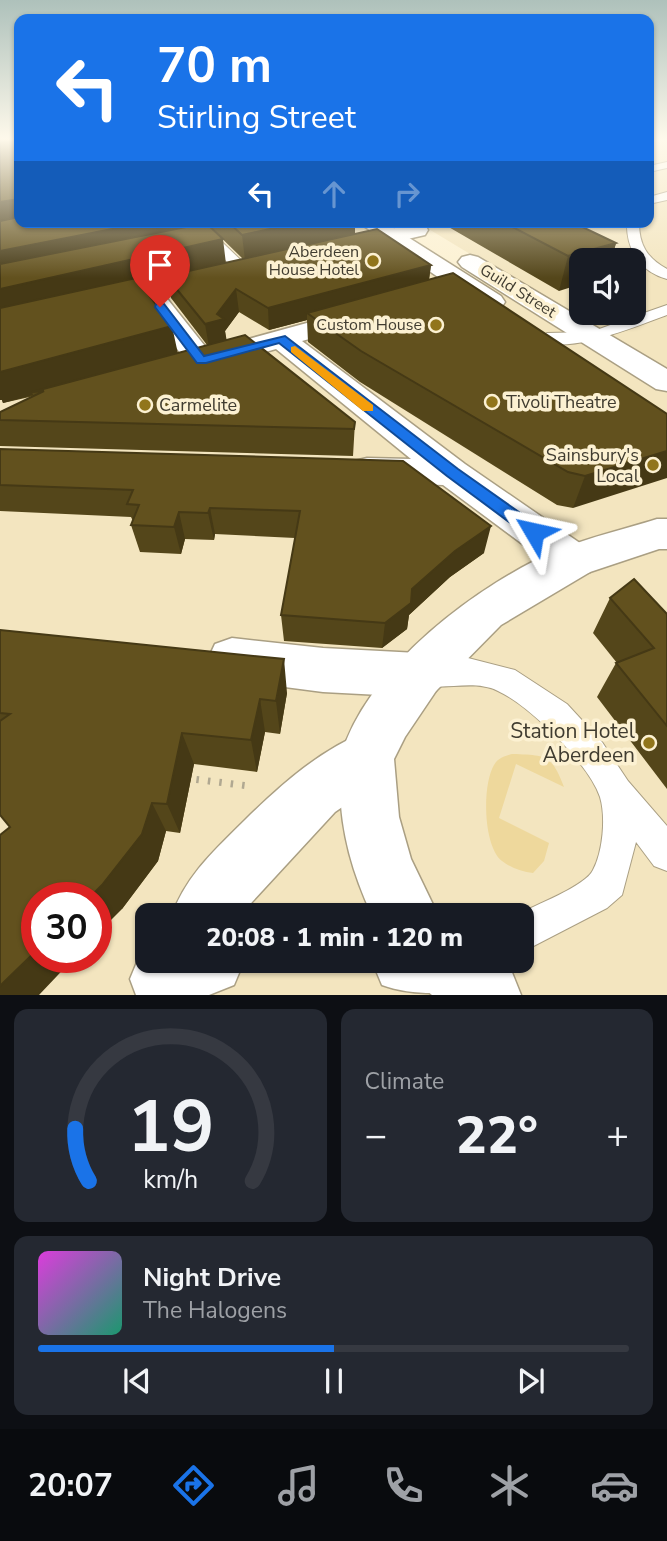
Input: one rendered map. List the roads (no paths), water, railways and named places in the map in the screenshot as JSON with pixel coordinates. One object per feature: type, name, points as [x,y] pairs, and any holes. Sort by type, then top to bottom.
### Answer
[{"type":"street","points":[[324,252],[404,229]]},
{"type":"street","name":"Guild Street","points":[[404,229],[467,286],[571,326],[662,396]]},
{"type":"street","name":"Guild Street","points":[[404,229],[571,326],[662,396]]},
{"type":"street","points":[[0,327],[270,264]]},
{"type":"street","points":[[432,296],[467,286]]},
{"type":"street","points":[[149,292],[201,361]]},
{"type":"street","points":[[172,369],[382,310]]},
{"type":"street","points":[[281,338],[453,473],[575,561]]},
{"type":"street","points":[[330,469],[453,473]]},
{"type":"street","points":[[399,903],[383,870],[370,817],[368,758],[386,720],[418,675],[485,612],[527,586],[575,561],[664,532]]},
{"type":"street","points":[[188,654],[323,670],[418,675]]},
{"type":"street","points":[[212,903],[222,887],[315,792],[368,758]]},
{"type":"lane","points":[[197,228],[206,242],[243,270]]},
{"type":"lane","points":[[578,228],[589,248]]},
{"type":"lane","points":[[633,228],[632,238],[638,252],[650,267],[667,275]]},
{"type":"lane","points":[[646,317],[667,310]]},
{"type":"lane","points":[[418,675],[468,670],[505,679],[556,714],[591,753],[615,790],[667,853]]},
{"type":"lane","points":[[534,927],[594,895],[609,882],[622,824],[615,790]]},
{"type":"place","name":"Aberdeen House Hotel","points":[[373,261]]},
{"type":"place","name":"Custom House","points":[[436,325]]},
{"type":"place","name":"Tivoli Theatre","points":[[492,402]]},
{"type":"place","name":"Carmelite","points":[[145,405]]},
{"type":"place","name":"Sainsbury's Local","points":[[653,465]]},
{"type":"place","name":"Station Hotel Aberdeen","points":[[649,743]]}]
